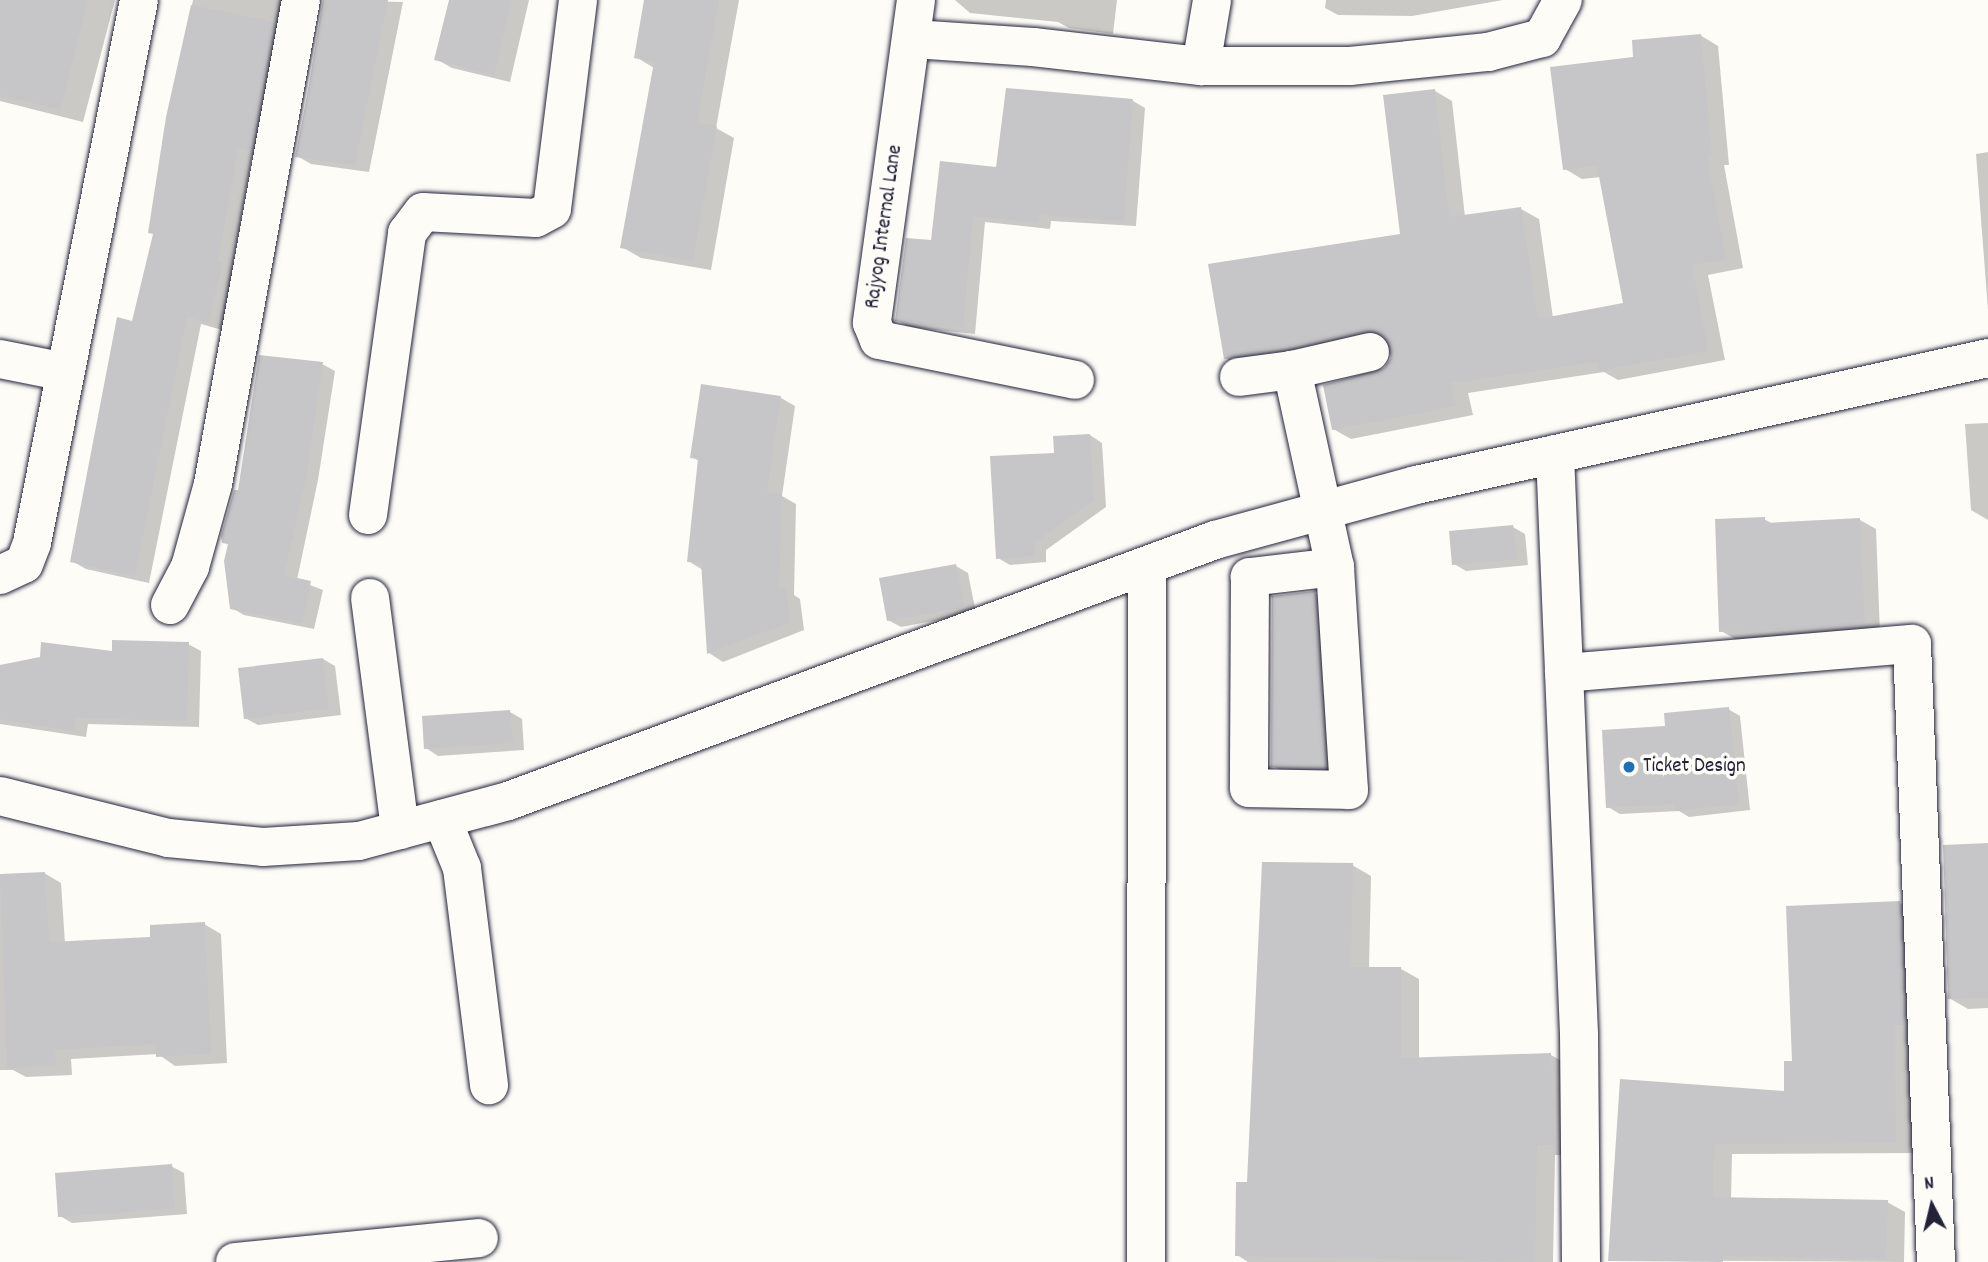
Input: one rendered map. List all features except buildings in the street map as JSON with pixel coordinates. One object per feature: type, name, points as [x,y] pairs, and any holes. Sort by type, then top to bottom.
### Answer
[{"type":"street","points":[[0,575],[24,564],[32,543],[139,0]]},
{"type":"street","points":[[170,605],[190,567],[213,484],[301,0]]},
{"type":"street","points":[[368,515],[407,233],[423,212],[536,218],[552,209],[578,0]]},
{"type":"street","name":"Rajyog Internal Lane","points":[[916,0],[913,40],[873,323],[879,340],[1075,380]]},
{"type":"street","points":[[1201,66],[1212,0]]},
{"type":"street","points":[[913,40],[1033,47],[1201,66],[1350,66],[1488,52],[1542,38],[1563,0]]},
{"type":"street","points":[[1239,377],[1292,370],[1370,352]]},
{"type":"street","points":[[0,796],[168,838],[263,848],[359,841],[508,801],[714,728],[1147,568],[1215,540],[1321,511],[1555,454],[1988,358]]},
{"type":"street","points":[[0,359],[65,372]]},
{"type":"street","points":[[1292,370],[1335,568],[1349,790],[1249,788],[1250,577],[1335,568]]},
{"type":"street","points":[[1555,454],[1579,1034],[1581,1262]]},
{"type":"street","points":[[1146,1262],[1147,568]]},
{"type":"street","points":[[370,598],[400,830]]},
{"type":"street","points":[[1564,673],[1912,644],[1936,1262]]},
{"type":"street","points":[[442,819],[462,868],[489,1086]]},
{"type":"street","points":[[235,1262],[478,1238]]},
{"type":"place","name":"Ticket Design","points":[[1629,767]]}]
